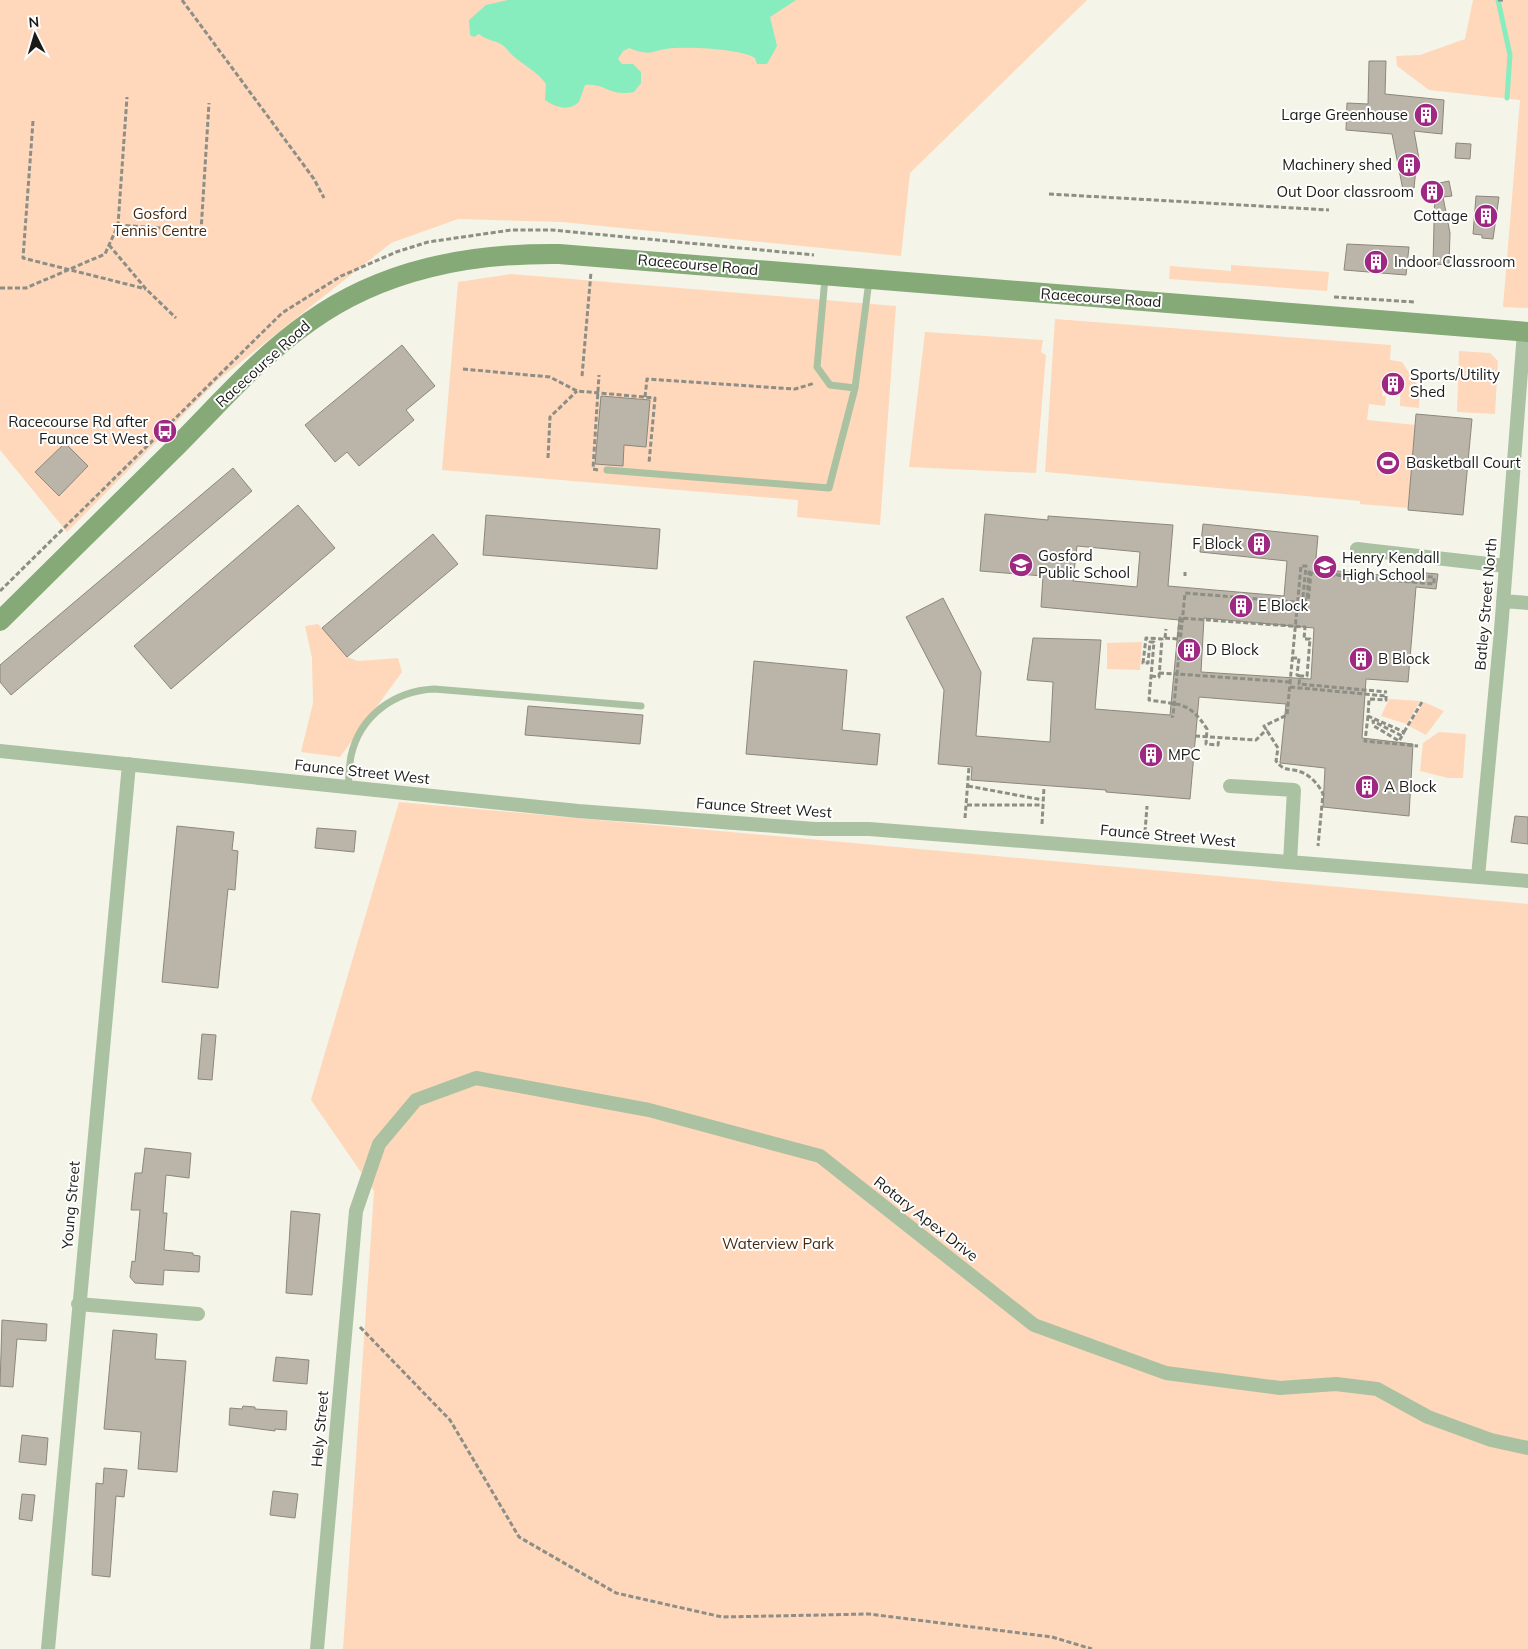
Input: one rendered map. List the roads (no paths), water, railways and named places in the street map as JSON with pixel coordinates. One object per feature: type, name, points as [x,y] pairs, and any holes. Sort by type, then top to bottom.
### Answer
[{"type":"main road","name":"Racecourse Road","points":[[0,621],[257,366],[293,334],[332,306],[382,281],[437,265],[523,254],[593,257],[1526,332]]},
{"type":"street","name":"Batley Street North","points":[[1478,877],[1526,332]]},
{"type":"street","points":[[1357,549],[1506,566]]},
{"type":"street","points":[[1503,601],[1528,603]]},
{"type":"street","name":"Faunce Street West","points":[[0,751],[578,811],[814,829],[869,829],[1528,881]]},
{"type":"street","name":"Young Street","points":[[48,1649],[78,1304],[129,764]]},
{"type":"street","points":[[1230,786],[1294,790],[1290,862]]},
{"type":"street","name":"Rotary Apex Drive","points":[[356,1211],[379,1144],[416,1100],[476,1078],[648,1110],[820,1156],[1034,1325],[1166,1373],[1280,1388],[1336,1384],[1377,1389],[1428,1417],[1491,1440],[1528,1448]]},
{"type":"street","name":"Hely Street","points":[[317,1649],[356,1211]]},
{"type":"street","points":[[78,1304],[198,1314]]},
{"type":"lane","points":[[825,275],[817,367],[830,385],[855,388]]},
{"type":"lane","points":[[607,470],[829,488],[855,388],[869,278]]},
{"type":"lane","points":[[348,787],[351,756],[364,728],[382,707],[393,698],[408,692],[434,689],[641,706]]},
{"type":"waterway","points":[[1498,0],[1510,55],[1507,98]]},
{"type":"place","name":"Large Greenhouse","points":[[1426,115]]},
{"type":"place","name":"Machinery shed","points":[[1409,165]]},
{"type":"place","name":"Out Door classroom","points":[[1432,192]]},
{"type":"place","name":"Cottage","points":[[1486,216]]},
{"type":"place","name":"Indoor Classroom","points":[[1376,262]]},
{"type":"place","name":"Sports/Utility Shed","points":[[1393,384]]},
{"type":"place","name":"Racecourse Rd after Faunce St West","points":[[165,431]]},
{"type":"place","name":"Basketball Court","points":[[1388,463]]},
{"type":"place","name":"F Block","points":[[1259,544]]},
{"type":"place","name":"Gosford Public School","points":[[1021,565]]},
{"type":"place","name":"Henry Kendall High School","points":[[1325,567]]},
{"type":"place","name":"E Block","points":[[1241,606]]},
{"type":"place","name":"D Block","points":[[1189,650]]},
{"type":"place","name":"B Block","points":[[1361,659]]},
{"type":"place","name":"MPC","points":[[1151,755]]},
{"type":"place","name":"A Block","points":[[1367,787]]},
{"type":"park label","name":"Gosford Tennis Centre","points":[[160,222]]},
{"type":"park label","name":"Waterview Park","points":[[778,1244]]}]
